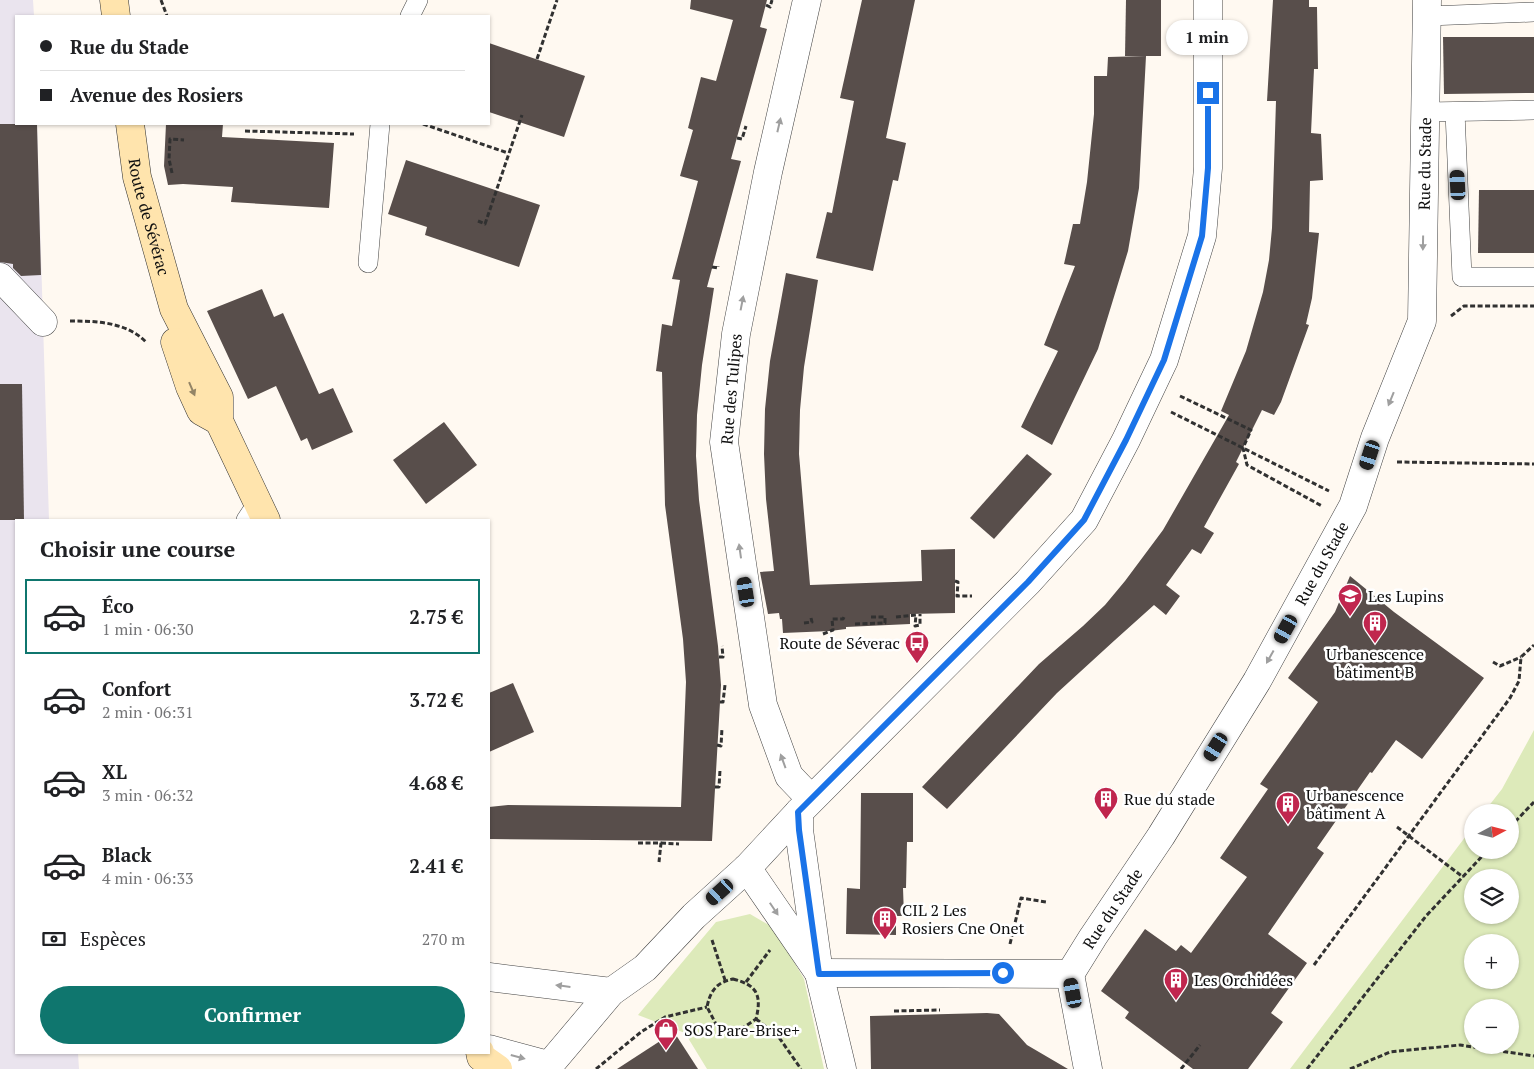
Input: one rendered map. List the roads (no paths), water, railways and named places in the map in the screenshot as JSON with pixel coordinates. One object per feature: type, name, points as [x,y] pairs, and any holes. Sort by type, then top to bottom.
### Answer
[{"type":"main road","points":[[114,0],[116,15]]},
{"type":"main road","name":"Route de Sévérac","points":[[130,125],[137,177],[174,309],[174,338],[190,387],[201,411],[219,421],[257,514]]},
{"type":"street","name":"Rue des Tulipes","points":[[805,805],[788,776],[763,705],[724,442],[736,334],[768,172],[807,0]]},
{"type":"street","points":[[484,1059],[547,1067],[611,992],[645,968],[694,916],[747,868],[805,805],[1028,582],[1084,520],[1144,406],[1164,360],[1202,236],[1208,168],[1208,0]]},
{"type":"street","name":"Rue du Stade","points":[[1070,974],[1161,836],[1257,681],[1353,506],[1375,438],[1422,321],[1427,8]]},
{"type":"street","points":[[0,277],[43,322]]},
{"type":"street","points":[[805,805],[799,830],[819,974],[842,1069]]},
{"type":"street","points":[[747,868],[819,974]]},
{"type":"street","points":[[819,974],[1070,974],[1088,1069]]},
{"type":"street","points":[[490,977],[611,992]]},
{"type":"lane","points":[[410,15],[418,0]]},
{"type":"lane","points":[[1427,8],[1534,12]]},
{"type":"lane","points":[[1426,112],[1534,110]]},
{"type":"lane","points":[[1454,112],[1462,277],[1534,277]]},
{"type":"lane","points":[[368,263],[380,129]]},
{"type":"place","name":"Les Lupins","points":[[1350,617]]},
{"type":"place","name":"Urbanescence bâtiment B","points":[[1375,644]]},
{"type":"place","name":"Route de Séverac","points":[[917,664]]},
{"type":"place","name":"Rue du stade","points":[[1106,820]]},
{"type":"place","name":"Urbanescence bâtiment A","points":[[1288,825]]},
{"type":"place","name":"CIL 2 Les Rosiers Cne Onet","points":[[885,940]]},
{"type":"place","name":"Les Orchidées","points":[[1176,1001]]},
{"type":"place","name":"SOS Pare-Brise+","points":[[666,1051]]}]
